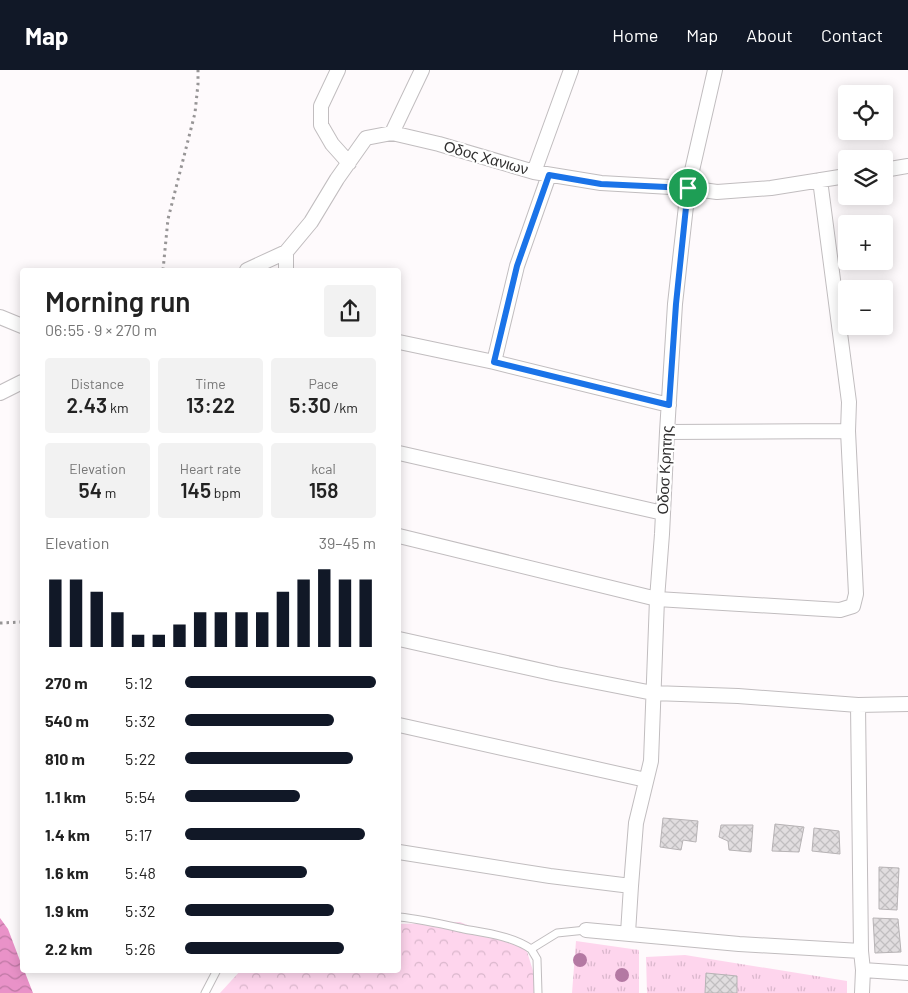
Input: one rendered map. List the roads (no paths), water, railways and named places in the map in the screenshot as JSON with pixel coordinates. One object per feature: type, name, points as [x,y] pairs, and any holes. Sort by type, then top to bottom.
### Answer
[{"type":"street","points":[[338,70],[321,106],[321,125],[332,144],[348,163]]},
{"type":"street","points":[[392,133],[422,70]]},
{"type":"street","points":[[534,172],[571,70]]},
{"type":"street","name":"Οδοσ Κρητης","points":[[628,933],[636,823],[651,761],[657,599],[676,304],[688,188],[715,70]]},
{"type":"street","name":"Οδος Χανιων","points":[[251,268],[286,252],[311,222],[337,179],[366,138],[392,133],[439,144],[534,172],[601,184],[688,188],[717,192],[772,188],[838,177]]},
{"type":"street","points":[[893,168],[908,166]]},
{"type":"street","points":[[494,362],[517,266],[549,175]]},
{"type":"street","points":[[401,536],[657,599],[840,610],[853,606],[856,594],[848,431],[849,402],[820,180]]},
{"type":"street","points":[[286,252],[286,268]]},
{"type":"street","points":[[0,316],[20,325]]},
{"type":"street","points":[[401,342],[494,362],[669,405]]},
{"type":"street","points":[[0,393],[20,383]]},
{"type":"street","points":[[667,432],[848,431]]},
{"type":"street","points":[[401,453],[663,513]]},
{"type":"street","points":[[401,638],[653,694],[738,696],[858,705],[908,704]]},
{"type":"street","points":[[858,705],[862,993]]},
{"type":"street","points":[[401,725],[646,780]]},
{"type":"street","points":[[401,852],[550,876],[631,886]]},
{"type":"street","points":[[586,930],[739,944],[860,951]]},
{"type":"street","points":[[863,970],[908,973]]},
{"type":"lane","points":[[401,917],[496,935],[523,944],[531,949],[537,959],[538,993]]},
{"type":"lane","points":[[531,949],[557,933],[586,930]]},
{"type":"lane","points":[[205,993],[215,973]]},
{"type":"water","points":[[0,918],[8,929],[20,961],[20,973],[25,973],[33,993],[0,993]]}]
